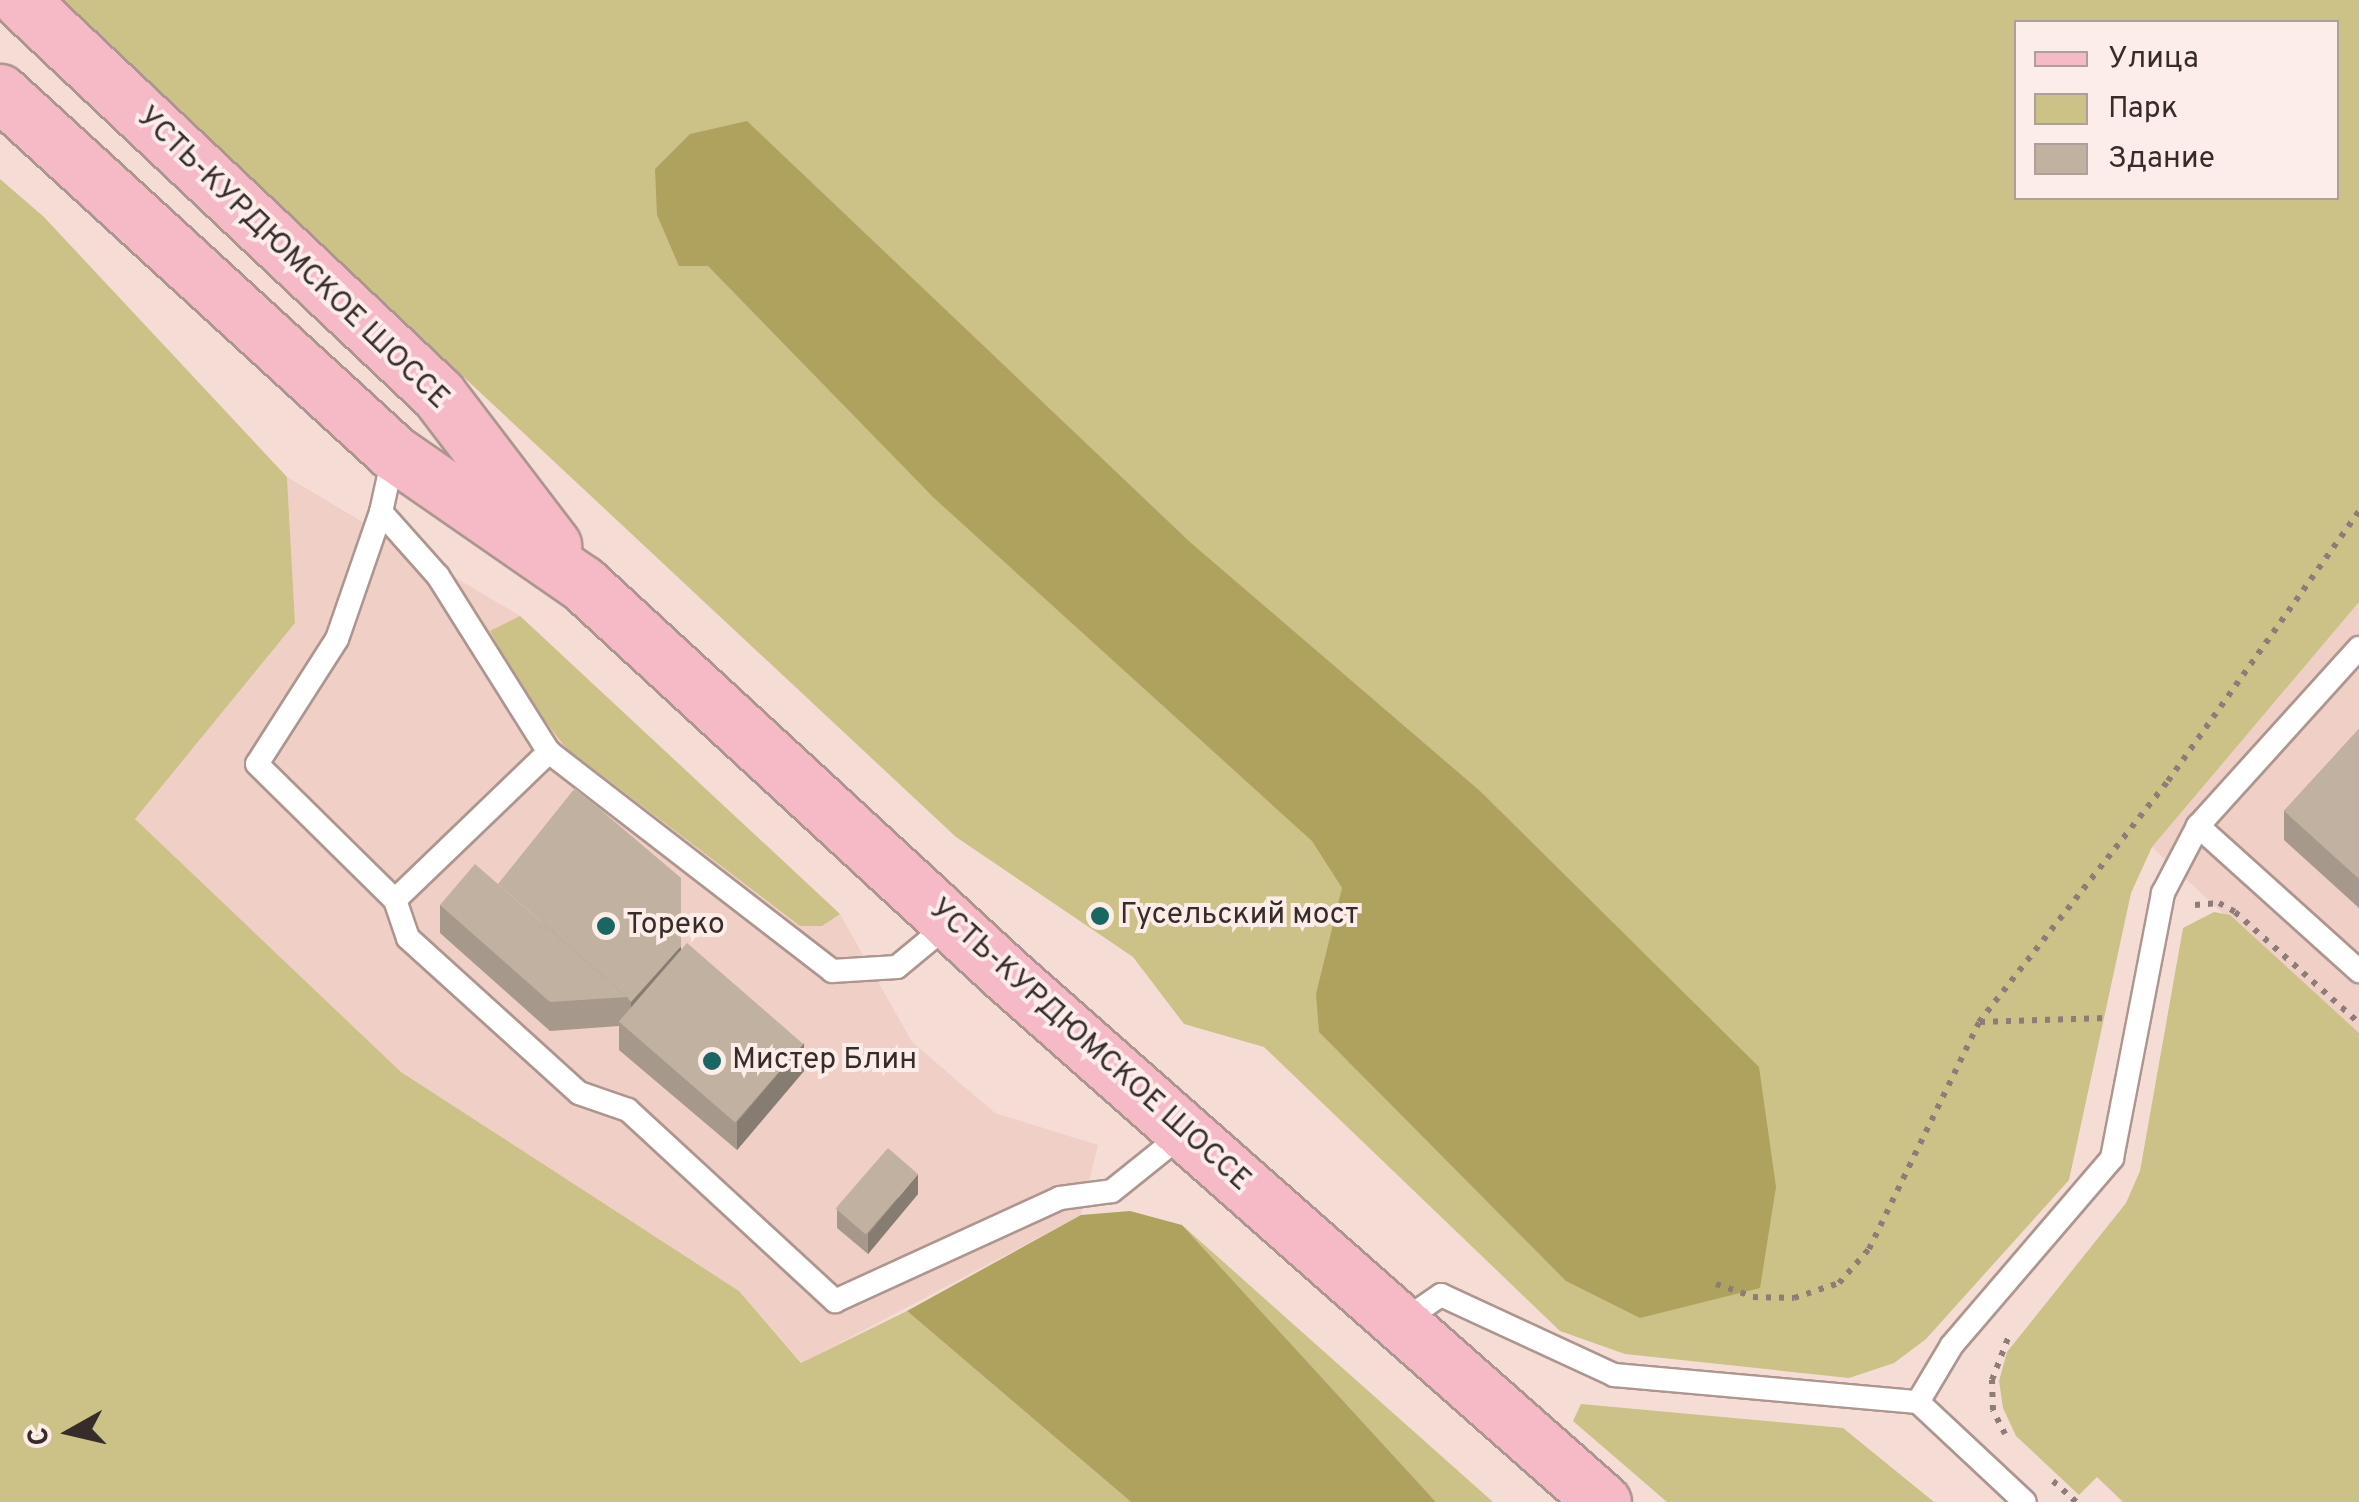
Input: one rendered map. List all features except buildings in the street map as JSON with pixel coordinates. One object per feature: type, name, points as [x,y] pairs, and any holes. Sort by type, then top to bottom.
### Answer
[{"type":"main road","name":"УСТЬ-КУРДЮМСКОЕ ШОССЕ","points":[[20,0],[438,394],[582,583]]},
{"type":"main road","name":"УСТЬ-КУРДЮМСКОЕ ШОССЕ","points":[[0,92],[394,453],[582,583],[1184,1134],[1403,1321],[1602,1502]]},
{"type":"lane","points":[[394,453],[381,512],[337,639],[257,764],[395,900],[408,938],[579,1092],[628,1110],[835,1301],[1060,1198],[1112,1191],[1184,1134]]},
{"type":"lane","points":[[381,512],[438,576],[549,752],[832,971],[897,966],[950,923]]},
{"type":"lane","points":[[1918,1402],[1952,1345],[2112,1158],[2142,1019],[2162,893],[2198,826],[2359,648]]},
{"type":"lane","points":[[395,900],[549,752]]},
{"type":"lane","points":[[2198,826],[2359,971]]},
{"type":"lane","points":[[1403,1321],[1442,1296],[1614,1375],[1918,1402],[2025,1502]]},
{"type":"path","points":[[1716,1284],[1753,1297],[1794,1298],[1839,1283],[1868,1248],[1979,1022],[2168,781],[2359,511]]},
{"type":"path","points":[[1979,1022],[2142,1019]]},
{"type":"shaded area","points":[[747,121],[1191,543],[1480,791],[1759,1067],[1776,1187],[1760,1288],[1640,1318],[1566,1281],[1319,1032],[1316,994],[1342,888],[1312,841],[934,498],[708,266],[679,266],[657,215],[655,169],[690,134]]},
{"type":"shaded area","points":[[287,477],[520,616],[840,914],[912,1042],[995,1113],[1098,1145],[1081,1215],[802,1363],[739,1291],[401,1072],[135,819],[295,623]]},
{"type":"shaded area","points":[[2359,602],[2359,1042],[2152,847]]},
{"type":"shaded area","points":[[1130,1211],[1182,1225],[1436,1502],[1131,1502],[907,1311],[1081,1215]]},
{"type":"green space","points":[[60,0],[2359,0],[2359,602],[2152,847],[2131,893],[2069,1180],[1926,1339],[1894,1363],[1849,1378],[1625,1354],[1560,1331],[1264,1047],[1184,1024],[1133,957],[956,837]]},
{"type":"green space","points":[[0,179],[44,217],[287,477],[295,623],[135,819],[401,1072],[739,1291],[801,1363],[907,1311],[1131,1502],[0,1502]]},
{"type":"green space","points":[[520,616],[840,914],[822,926],[800,926],[566,748],[521,690],[490,631]]},
{"type":"green space","points":[[2214,912],[2230,915],[2359,1033],[2359,1502],[2123,1502],[2097,1477],[2079,1495],[2016,1436],[2003,1408],[1999,1381],[2007,1352],[2126,1203],[2140,1171],[2183,928]]},
{"type":"green space","points":[[1182,1225],[1493,1502],[1436,1502]]},
{"type":"green space","points":[[1581,1404],[1843,1428],[1934,1502],[1667,1502],[1573,1421]]},
{"type":"place","name":"Гусельский мост","points":[[1100,916]]},
{"type":"place","name":"Тореко","points":[[606,926]]},
{"type":"place","name":"Мистер Блин","points":[[712,1061]]}]
